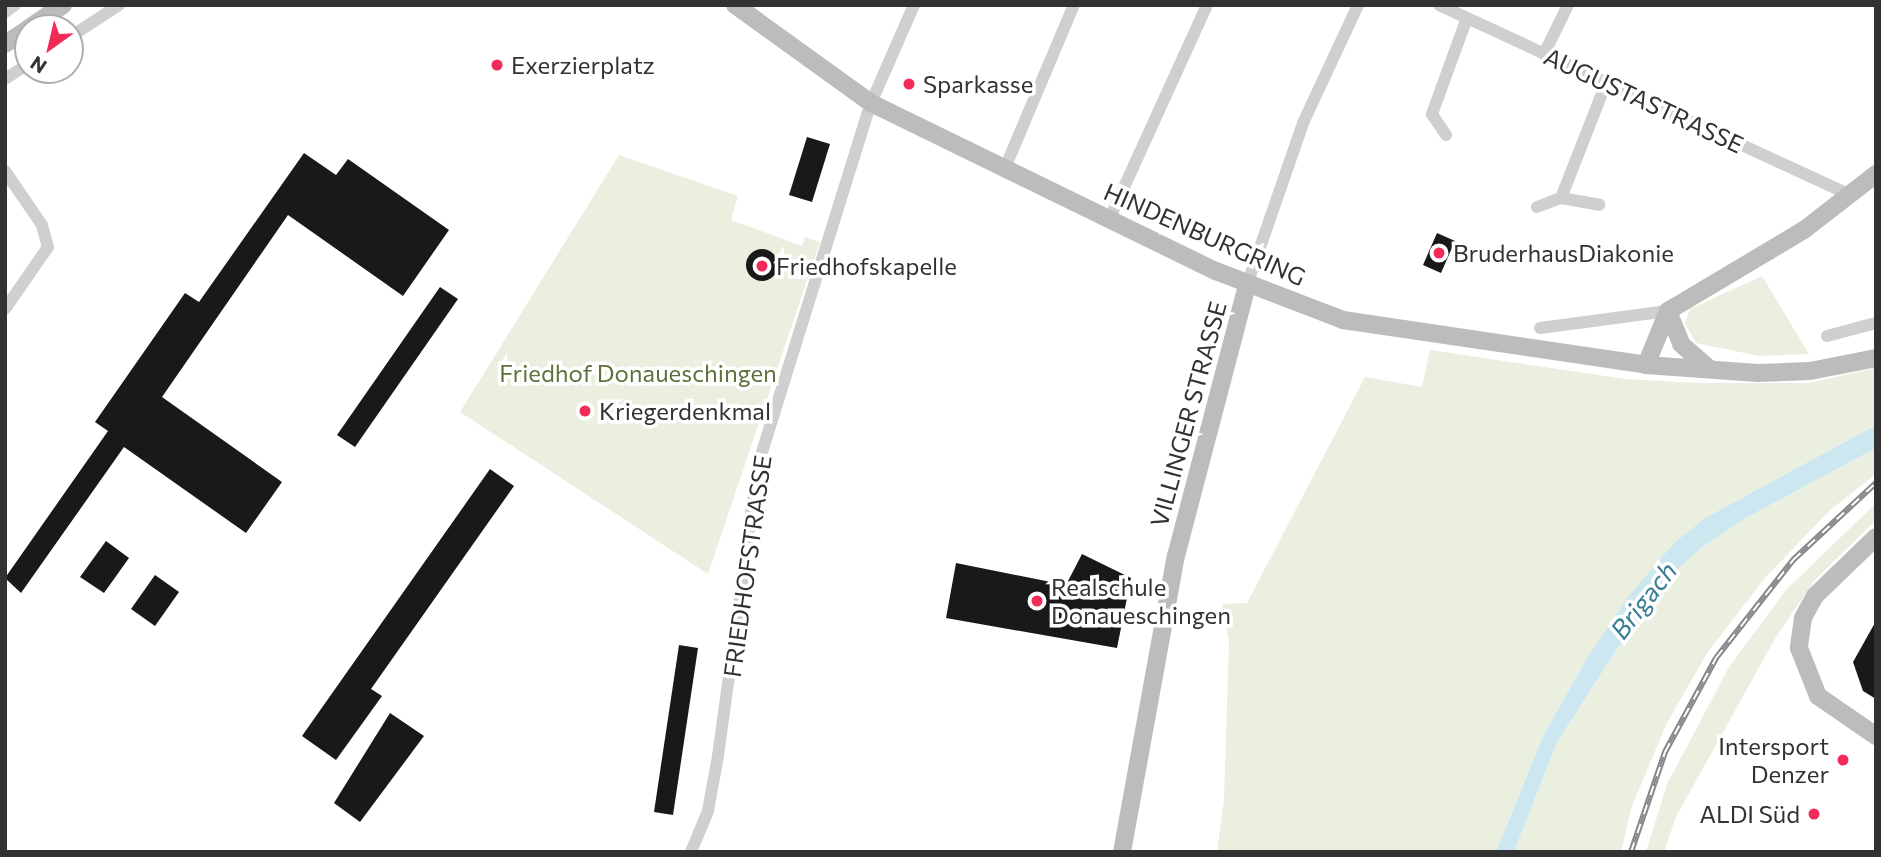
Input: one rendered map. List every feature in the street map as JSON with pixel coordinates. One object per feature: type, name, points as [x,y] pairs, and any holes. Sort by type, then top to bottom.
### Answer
[{"type":"main road","name":"HINDENBURGRING","points":[[735,5],[871,103],[1247,285],[1343,320],[1646,365],[1810,371],[1876,358]]},
{"type":"main road","points":[[1646,365],[1668,311],[1804,229],[1876,174]]},
{"type":"main road","name":"VILLINGER STRASSE","points":[[1122,852],[1176,556],[1247,285]]},
{"type":"main road","points":[[1668,311],[1681,344],[1710,369]]},
{"type":"main road","points":[[1876,537],[1815,596],[1803,618],[1799,648],[1818,696],[1876,736]]},
{"type":"street","points":[[5,12],[15,5]]},
{"type":"street","points":[[84,28],[119,5]]},
{"type":"street","name":"FRIEDHOFSTRASSE","points":[[691,852],[708,811],[718,756],[745,589],[758,465],[871,103],[914,5]]},
{"type":"street","points":[[1005,168],[1074,5]]},
{"type":"street","points":[[1110,218],[1207,5]]},
{"type":"street","name":"VILLINGER STRASSE","points":[[1247,285],[1303,122],[1358,5]]},
{"type":"street","name":"AUGUSTASTRASSE","points":[[1439,5],[1850,195]]},
{"type":"street","points":[[1544,54],[1568,5]]},
{"type":"street","points":[[1446,135],[1433,114],[1467,18]]},
{"type":"street","points":[[1561,198],[1606,83]]},
{"type":"street","points":[[5,171],[42,225],[48,247],[5,309]]},
{"type":"street","points":[[1536,206],[1561,198],[1599,205]]},
{"type":"street","points":[[1540,328],[1668,311]]},
{"type":"street","points":[[1827,336],[1876,323]]},
{"type":"green space","name":"Friedhof Donaueschingen","points":[[619,155],[738,196],[731,220],[802,246],[805,237],[820,242],[708,574],[460,412]]},
{"type":"green space","points":[[1762,276],[1809,354],[1759,356],[1696,343],[1685,323],[1690,309]]},
{"type":"green space","points":[[1430,350],[1626,379],[1697,383],[1808,383],[1876,368],[1876,425],[1707,517],[1587,658],[1543,736],[1496,852],[1217,852],[1224,799],[1229,641],[1222,604],[1247,603],[1365,377],[1422,387]]},
{"type":"green space","points":[[1876,448],[1876,474],[1829,511],[1765,578],[1707,653],[1667,723],[1632,806],[1621,852],[1514,852],[1557,742],[1656,589],[1701,548],[1744,519]]},
{"type":"green space","points":[[1876,503],[1876,520],[1814,581],[1776,637],[1676,817],[1664,852],[1646,852],[1667,784],[1729,667],[1786,590]]},
{"type":"water","name":"Brigach","points":[[1876,425],[1876,448],[1744,519],[1701,548],[1656,589],[1557,742],[1514,852],[1496,852],[1543,736],[1587,658],[1628,597],[1674,543],[1707,517]]},
{"type":"building","points":[[807,137],[830,144],[812,202],[789,195]]},
{"type":"building","points":[[304,153],[336,175],[348,159],[449,230],[403,296],[288,215],[162,397],[282,482],[246,533],[124,447],[21,593],[5,578],[108,431],[95,422],[185,293],[199,302]]},
{"type":"building","name":"BruderhausDiakonie","points":[[1437,233],[1455,241],[1441,273],[1423,265]]},
{"type":"building","name":"Friedhofskapelle","points":[[762,249],[773,254],[778,265],[773,276],[762,281],[751,276],[746,265],[751,254]]},
{"type":"building","points":[[440,287],[458,299],[355,447],[337,435]]},
{"type":"building","points":[[490,469],[514,486],[371,689],[382,696],[336,760],[302,736]]},
{"type":"building","points":[[106,541],[129,558],[104,593],[80,577]]},
{"type":"building","name":"Realschule Donaueschingen","points":[[1082,554],[1131,578],[1117,648],[946,618],[956,563],[1066,585]]},
{"type":"building","points":[[155,575],[179,592],[155,626],[131,609]]},
{"type":"building","points":[[1876,621],[1876,699],[1863,691],[1853,662]]},
{"type":"building","points":[[679,645],[698,648],[673,815],[654,812]]},
{"type":"building","points":[[390,713],[424,736],[360,822],[334,803]]},
{"type":"railway","points":[[1631,852],[1665,752],[1716,658],[1793,560],[1876,483]]},
{"type":"place","name":"Exerzierplatz","points":[[497,65]]},
{"type":"place","name":"Sparkasse","points":[[909,84]]},
{"type":"place","name":"BruderhausDiakonie","points":[[1439,253]]},
{"type":"place","name":"Friedhofskapelle","points":[[762,266]]},
{"type":"place","name":"Kriegerdenkmal","points":[[585,411]]},
{"type":"place","name":"Realschule Donaueschingen","points":[[1037,601]]},
{"type":"place","name":"Intersport Denzer","points":[[1843,760]]},
{"type":"place","name":"ALDI Süd","points":[[1814,814]]}]
